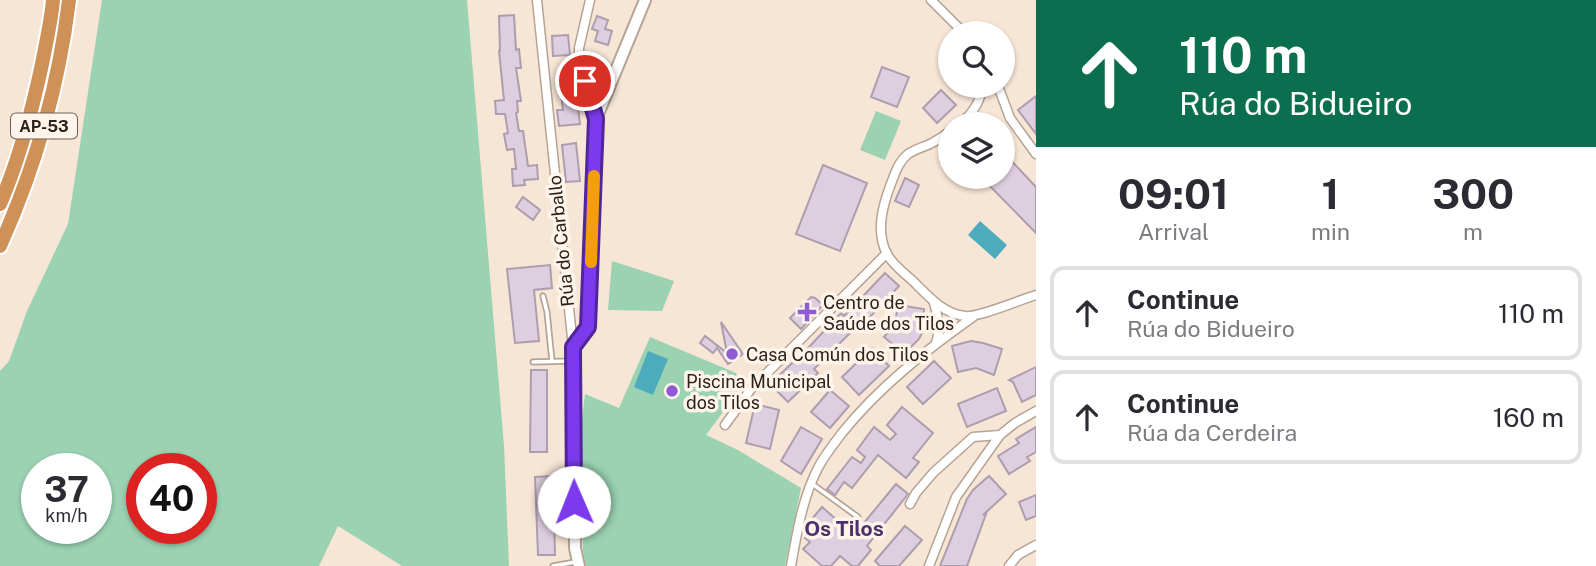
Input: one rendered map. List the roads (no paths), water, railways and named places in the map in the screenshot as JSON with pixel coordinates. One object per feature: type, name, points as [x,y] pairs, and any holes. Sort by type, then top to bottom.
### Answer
[{"type":"highway","name":"AP-53","points":[[0,204],[23,140],[35,95],[53,0]]},
{"type":"highway","name":"AP-53","points":[[0,246],[18,205],[42,133],[65,36],[69,0]]},
{"type":"street","name":"Rúa do Carballo","points":[[537,0],[573,347],[575,548],[578,564]]},
{"type":"street","points":[[573,347],[588,327],[596,119],[579,48],[590,0]]},
{"type":"street","points":[[596,119],[645,0]]},
{"type":"street","points":[[931,0],[952,21]]},
{"type":"street","points":[[1002,98],[1010,118],[1036,154]]},
{"type":"street","points":[[938,139],[910,152],[902,159],[885,198],[881,234],[893,262],[934,303],[961,316],[973,317]]},
{"type":"street","points":[[725,425],[751,389],[887,253]]},
{"type":"street","points":[[791,566],[802,512],[817,469],[856,415],[880,390],[936,343],[973,317],[1036,295]]},
{"type":"street","points":[[934,303],[940,324],[936,343]]},
{"type":"street","points":[[929,566],[956,497],[1000,435],[1036,411]]},
{"type":"street","points":[[911,505],[916,493],[933,473],[973,437],[1000,435]]},
{"type":"street","points":[[1009,566],[1018,555],[1036,545]]},
{"type":"lane","points":[[543,296],[552,361]]},
{"type":"lane","points":[[533,362],[573,361]]},
{"type":"lane","points":[[811,483],[858,517]]},
{"type":"lane","points":[[553,566],[578,564]]},
{"type":"water","points":[[980,221],[1007,245],[995,259],[968,235]]},
{"type":"water","points":[[648,351],[668,359],[653,395],[634,387]]},
{"type":"place","name":"Centro de Saúde dos Tilos","points":[[807,312]]},
{"type":"place","name":"Casa Común dos Tilos","points":[[732,354]]},
{"type":"place","name":"Piscina Municipal dos Tilos","points":[[672,391]]},
{"type":"district","name":"Os Tilos","points":[[844,528]]}]
